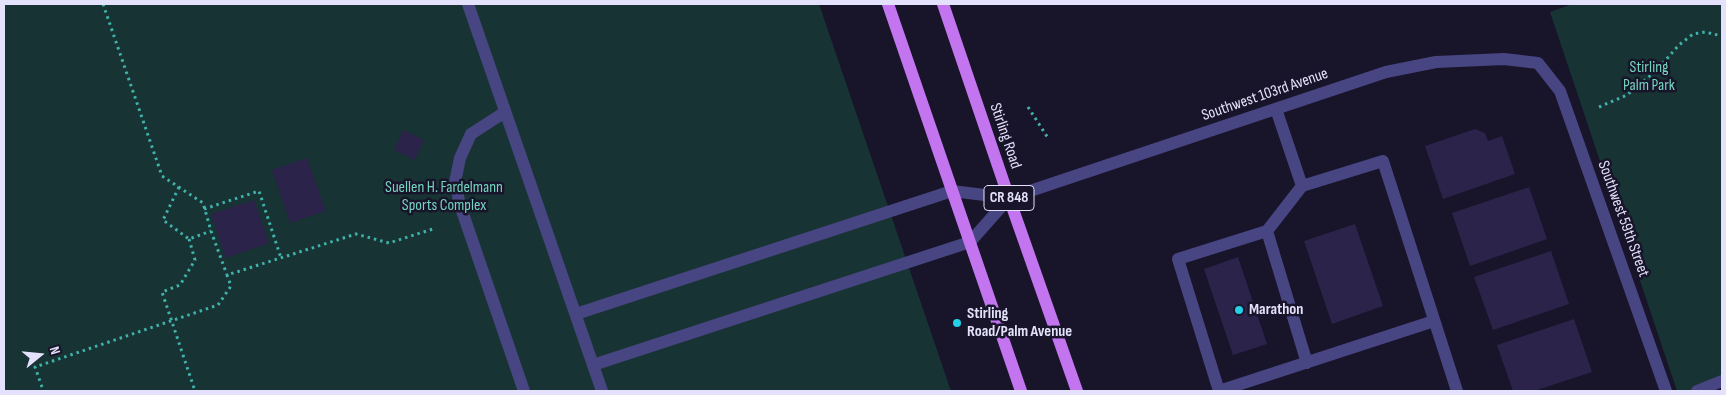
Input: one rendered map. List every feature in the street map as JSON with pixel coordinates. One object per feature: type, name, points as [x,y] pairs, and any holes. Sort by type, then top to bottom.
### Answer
[{"type":"main road","name":"CR 848","points":[[888,4],[1021,391]]},
{"type":"main road","name":"Stirling Road","points":[[943,4],[1077,391]]},
{"type":"street","points":[[468,4],[602,391]]},
{"type":"street","name":"Southwest 103rd Avenue","points":[[1009,198],[1386,72],[1436,62],[1504,58],[1538,64]]},
{"type":"street","name":"Southwest 59th Street","points":[[1538,64],[1560,91],[1666,391]]},
{"type":"street","points":[[1276,109],[1302,186]]},
{"type":"street","points":[[505,112],[471,134],[460,158],[455,182],[460,205],[524,391]]},
{"type":"street","points":[[1434,321],[1219,391],[1178,259],[1267,231],[1302,186],[1383,161],[1457,391]]},
{"type":"street","points":[[576,314],[952,191],[1009,198]]},
{"type":"street","points":[[594,365],[970,242],[1009,198]]},
{"type":"street","points":[[1267,231],[1307,363]]},
{"type":"street","points":[[1697,391],[1722,381]]},
{"type":"path","points":[[42,388],[35,367],[218,305],[231,286],[203,203],[162,176],[103,4]]},
{"type":"path","points":[[1599,107],[1627,95],[1656,71],[1679,45],[1692,34],[1705,32],[1722,36]]},
{"type":"path","points":[[1028,107],[1048,138]]},
{"type":"path","points":[[179,187],[163,220],[189,238],[195,260],[180,285],[162,292],[194,391]]},
{"type":"path","points":[[204,209],[259,191],[281,258]]},
{"type":"path","points":[[227,275],[356,234],[389,244],[436,228]]},
{"type":"path","points":[[189,238],[211,231]]},
{"type":"green space","name":"Suellen H. Fardelmann Sports Complex","points":[[4,4],[819,4],[951,391],[4,391]]},
{"type":"green space","name":"Stirling Palm Park","points":[[1572,4],[1722,4],[1722,381],[1697,391],[1677,391],[1550,12]]},
{"type":"building","points":[[1475,129],[1485,133],[1488,141],[1502,136],[1515,174],[1443,199],[1425,146]]},
{"type":"building","points":[[403,130],[424,140],[415,160],[394,150]]},
{"type":"building","points":[[307,158],[326,211],[290,223],[272,170]]},
{"type":"building","points":[[1529,187],[1547,239],[1470,266],[1452,213]]},
{"type":"building","points":[[254,200],[269,243],[226,258],[211,214]]},
{"type":"building","points":[[1355,224],[1383,306],[1332,324],[1304,241]]},
{"type":"building","points":[[1551,251],[1569,304],[1493,330],[1474,277]]},
{"type":"building","points":[[1238,257],[1267,344],[1233,355],[1204,269]]},
{"type":"building","points":[[1574,319],[1592,372],[1534,391],[1513,391],[1497,345]]},
{"type":"place","name":"Marathon","points":[[1239,310]]},
{"type":"place","name":"Stirling Road/Palm Avenue","points":[[957,323]]}]
